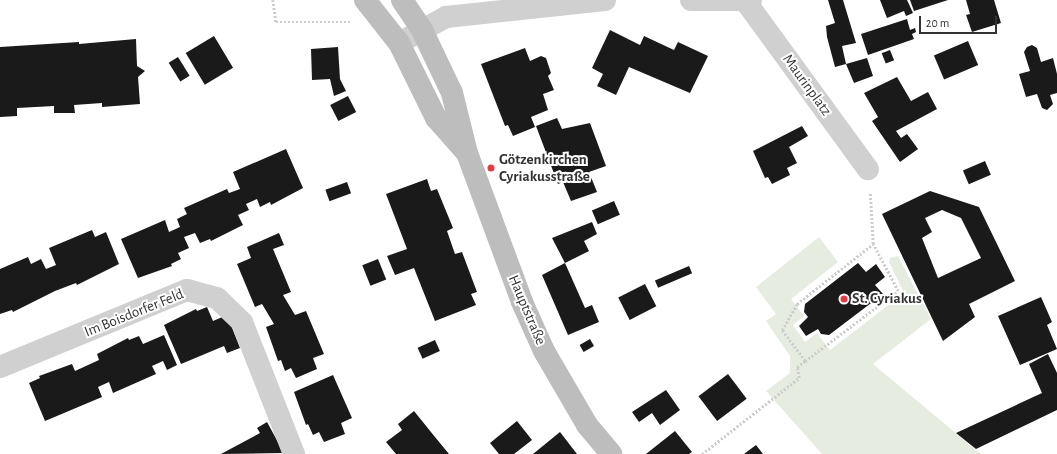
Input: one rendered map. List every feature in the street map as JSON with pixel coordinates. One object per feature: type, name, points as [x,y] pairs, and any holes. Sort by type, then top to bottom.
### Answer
[{"type":"main road","name":"Hauptstraße","points":[[365,0],[399,43],[436,118],[466,153]]},
{"type":"main road","name":"Hauptstraße","points":[[402,0],[422,30],[452,93],[466,153],[522,302],[544,351],[587,425],[611,454]]},
{"type":"street","points":[[399,43],[446,17],[472,13],[605,0]]},
{"type":"street","points":[[691,0],[748,1]]},
{"type":"street","name":"Maurinplatz","points":[[748,1],[868,169]]},
{"type":"street","name":"Im Boisdorfer Feld","points":[[0,368],[187,290],[217,298],[242,322],[294,454]]},
{"type":"path","points":[[273,0],[276,22],[352,22],[358,26]]},
{"type":"path","points":[[702,454],[799,378],[796,367],[898,291],[873,244],[868,169]]},
{"type":"path","points":[[806,361],[782,330],[797,304],[873,244]]},
{"type":"shaded area","points":[[819,237],[838,262],[791,299],[804,316],[793,325],[805,342],[817,333],[830,350],[904,293],[889,262],[890,258],[898,256],[931,319],[873,364],[981,454],[822,454],[766,391],[790,373],[790,356],[766,321],[776,314],[756,287]]},
{"type":"building","points":[[828,0],[843,0],[856,43],[842,46],[846,64],[835,67],[827,37],[826,26],[835,23]]},
{"type":"building","points":[[880,0],[907,0],[913,13],[906,16],[904,11],[887,18]]},
{"type":"building","points":[[910,0],[948,0],[914,11]]},
{"type":"building","points":[[966,0],[994,0],[1001,23],[972,32],[966,15],[970,14]]},
{"type":"building","points":[[907,19],[910,30],[915,28],[916,32],[912,34],[914,39],[868,55],[861,34]]},
{"type":"building","points":[[610,30],[640,45],[644,36],[674,50],[678,42],[708,56],[690,93],[629,67],[616,95],[597,86],[603,74],[592,68]]},
{"type":"building","points":[[214,36],[233,68],[205,85],[186,53]]},
{"type":"building","points":[[136,39],[137,66],[145,71],[138,77],[140,104],[102,107],[102,103],[74,105],[75,113],[54,113],[54,106],[17,108],[17,116],[0,117],[0,47],[79,42],[79,44]]},
{"type":"building","points":[[968,41],[978,65],[944,79],[934,55]]},
{"type":"building","points":[[1032,45],[1037,48],[1041,62],[1053,58],[1057,74],[1057,93],[1050,95],[1053,104],[1047,110],[1042,108],[1037,94],[1026,97],[1019,74],[1030,71],[1024,52],[1027,47]]},
{"type":"building","points":[[338,47],[340,79],[346,91],[334,96],[330,79],[312,80],[311,49]]},
{"type":"building","points":[[525,48],[530,61],[541,56],[546,58],[551,73],[548,76],[554,90],[543,94],[548,110],[531,117],[535,127],[513,136],[508,125],[505,126],[481,64]]},
{"type":"building","points":[[890,50],[894,60],[886,64],[882,53]]},
{"type":"building","points":[[178,57],[190,76],[180,81],[169,63]]},
{"type":"building","points":[[867,58],[873,76],[854,83],[846,64]]},
{"type":"building","points":[[897,77],[911,101],[928,92],[937,109],[896,131],[901,138],[907,134],[918,149],[900,162],[872,121],[878,117],[864,93]]},
{"type":"building","points":[[348,96],[356,112],[338,121],[330,105]]},
{"type":"building","points":[[557,118],[562,129],[590,123],[606,166],[589,172],[597,192],[571,201],[563,182],[558,184],[536,126]]},
{"type":"building","points":[[802,126],[808,136],[789,147],[797,163],[787,168],[790,175],[772,184],[768,177],[765,178],[753,151]]},
{"type":"building","points":[[286,149],[303,188],[271,205],[270,202],[260,207],[257,199],[246,204],[249,210],[238,215],[243,225],[211,241],[210,239],[200,243],[195,233],[184,237],[189,248],[178,253],[181,259],[171,264],[172,266],[138,278],[121,239],[165,220],[169,232],[180,227],[177,219],[187,214],[184,208],[227,189],[229,193],[240,189],[233,172]]},
{"type":"building","points":[[985,161],[991,175],[969,184],[963,170]]},
{"type":"building","points":[[427,179],[431,191],[437,189],[453,228],[447,231],[455,254],[462,252],[477,292],[471,294],[476,305],[435,321],[414,268],[395,275],[387,256],[407,249],[386,194]]},
{"type":"building","points":[[347,182],[351,193],[329,201],[325,190]]},
{"type":"building","points":[[930,191],[979,207],[1015,281],[969,304],[975,317],[943,341],[882,214]],"holes":[[[942,210],[961,218],[981,258],[938,278],[922,238],[932,232],[925,218]]]},
{"type":"building","points":[[614,201],[620,215],[598,224],[592,210]]},
{"type":"building","points":[[592,222],[597,234],[584,241],[589,251],[565,263],[552,238]]},
{"type":"building","points":[[92,230],[95,237],[106,232],[119,264],[77,285],[76,283],[55,291],[13,312],[12,310],[0,314],[0,269],[28,257],[31,264],[41,259],[46,269],[56,265],[49,248]]},
{"type":"building","points":[[279,233],[284,245],[273,249],[291,292],[283,295],[295,315],[306,311],[324,354],[313,358],[317,369],[296,378],[291,368],[285,371],[281,360],[278,361],[266,327],[274,324],[262,304],[255,307],[237,264],[251,258],[247,247]]},
{"type":"building","points":[[378,259],[386,279],[370,286],[362,265]]},
{"type":"building","points":[[565,263],[585,308],[592,305],[599,322],[568,335],[542,275]]},
{"type":"building","name":"St. Cyriakus","points":[[858,263],[866,272],[876,264],[885,277],[875,285],[883,294],[829,335],[821,334],[818,329],[806,336],[799,326],[808,317],[804,312],[805,304]]},
{"type":"building","points":[[689,266],[692,273],[658,288],[655,280]]},
{"type":"building","points":[[645,284],[656,306],[630,320],[618,298]]},
{"type":"building","points":[[1041,297],[1052,322],[1047,325],[1057,349],[1020,365],[998,316]]},
{"type":"building","points":[[207,307],[213,321],[227,315],[240,348],[227,353],[224,346],[181,364],[164,325],[196,309],[197,311]]},
{"type":"building","points":[[164,335],[177,365],[167,370],[163,361],[152,366],[156,374],[113,393],[109,382],[98,387],[102,397],[45,421],[29,383],[40,378],[39,376],[72,364],[75,371],[99,360],[97,354],[128,338],[129,340],[139,336],[143,344]]},
{"type":"building","points":[[590,339],[594,346],[584,352],[580,345]]},
{"type":"building","points":[[435,340],[440,351],[423,359],[418,348]]},
{"type":"building","points":[[1048,354],[1057,373],[1057,410],[976,449],[956,433],[1042,393],[1029,364]]},
{"type":"building","points":[[728,374],[747,399],[717,421],[698,396]]},
{"type":"building","points":[[333,375],[352,418],[341,423],[345,434],[324,442],[319,432],[313,435],[308,424],[306,425],[294,392]]},
{"type":"building","points":[[666,390],[680,410],[660,425],[652,413],[639,422],[632,412]]},
{"type":"building","points":[[414,411],[449,454],[396,454],[386,442],[402,430],[398,424]]},
{"type":"building","points":[[517,421],[532,440],[514,454],[499,454],[490,443]]},
{"type":"building","points":[[267,422],[284,453],[221,454],[260,433],[257,428]]},
{"type":"building","points":[[675,431],[692,452],[689,454],[646,454]]},
{"type":"building","points":[[560,432],[577,454],[533,454]]},
{"type":"building","points":[[756,445],[763,454],[744,454]]},
{"type":"place","name":"Götzenkirchen Cyriakusstraße","points":[[491,168]]},
{"type":"place","name":"St. Cyriakus","points":[[844,299]]}]
